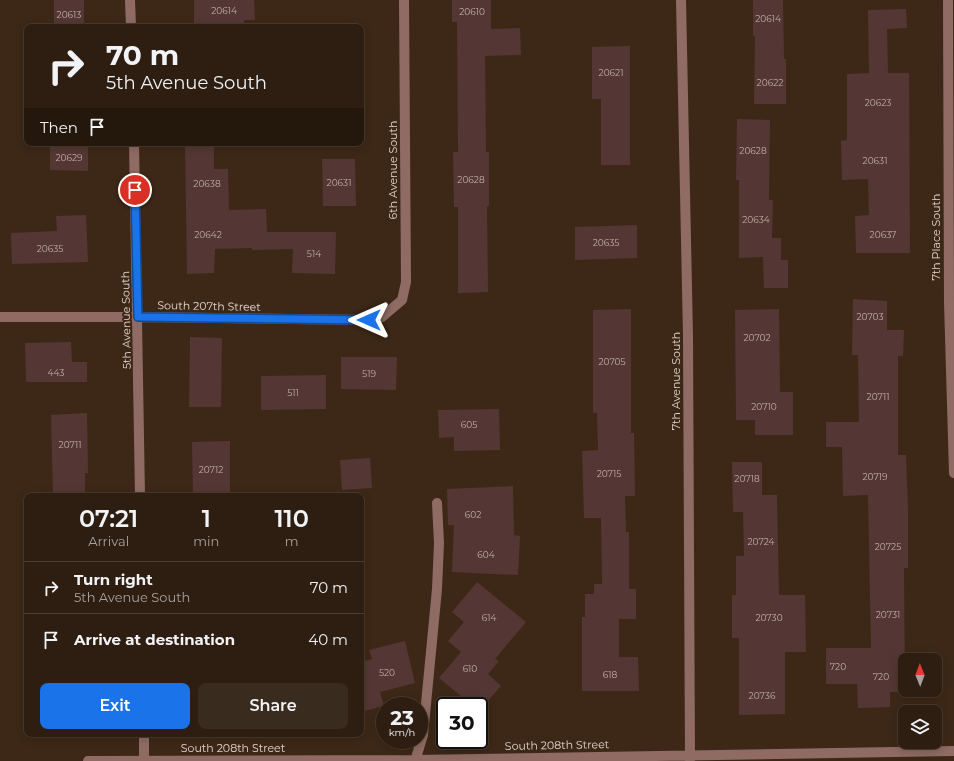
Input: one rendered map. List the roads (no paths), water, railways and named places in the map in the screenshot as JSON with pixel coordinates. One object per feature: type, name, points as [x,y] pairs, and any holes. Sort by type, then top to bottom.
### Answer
[{"type":"street","points":[[130,0],[131,24]]},
{"type":"street","name":"6th Avenue South","points":[[369,320],[382,318],[402,300],[406,282],[404,0]]},
{"type":"street","name":"7th Avenue South","points":[[681,0],[688,344],[690,758]]},
{"type":"street","name":"7th Place South","points":[[948,0],[954,473]]},
{"type":"street","name":"5th Avenue South","points":[[134,146],[140,493]]},
{"type":"street","name":"South 207th Street","points":[[0,317],[369,320]]},
{"type":"street","points":[[415,760],[423,735],[437,589],[439,543],[437,503]]},
{"type":"street","points":[[144,737],[144,761]]},
{"type":"street","name":"South 208th Street","points":[[88,761],[829,757],[954,751]]}]
